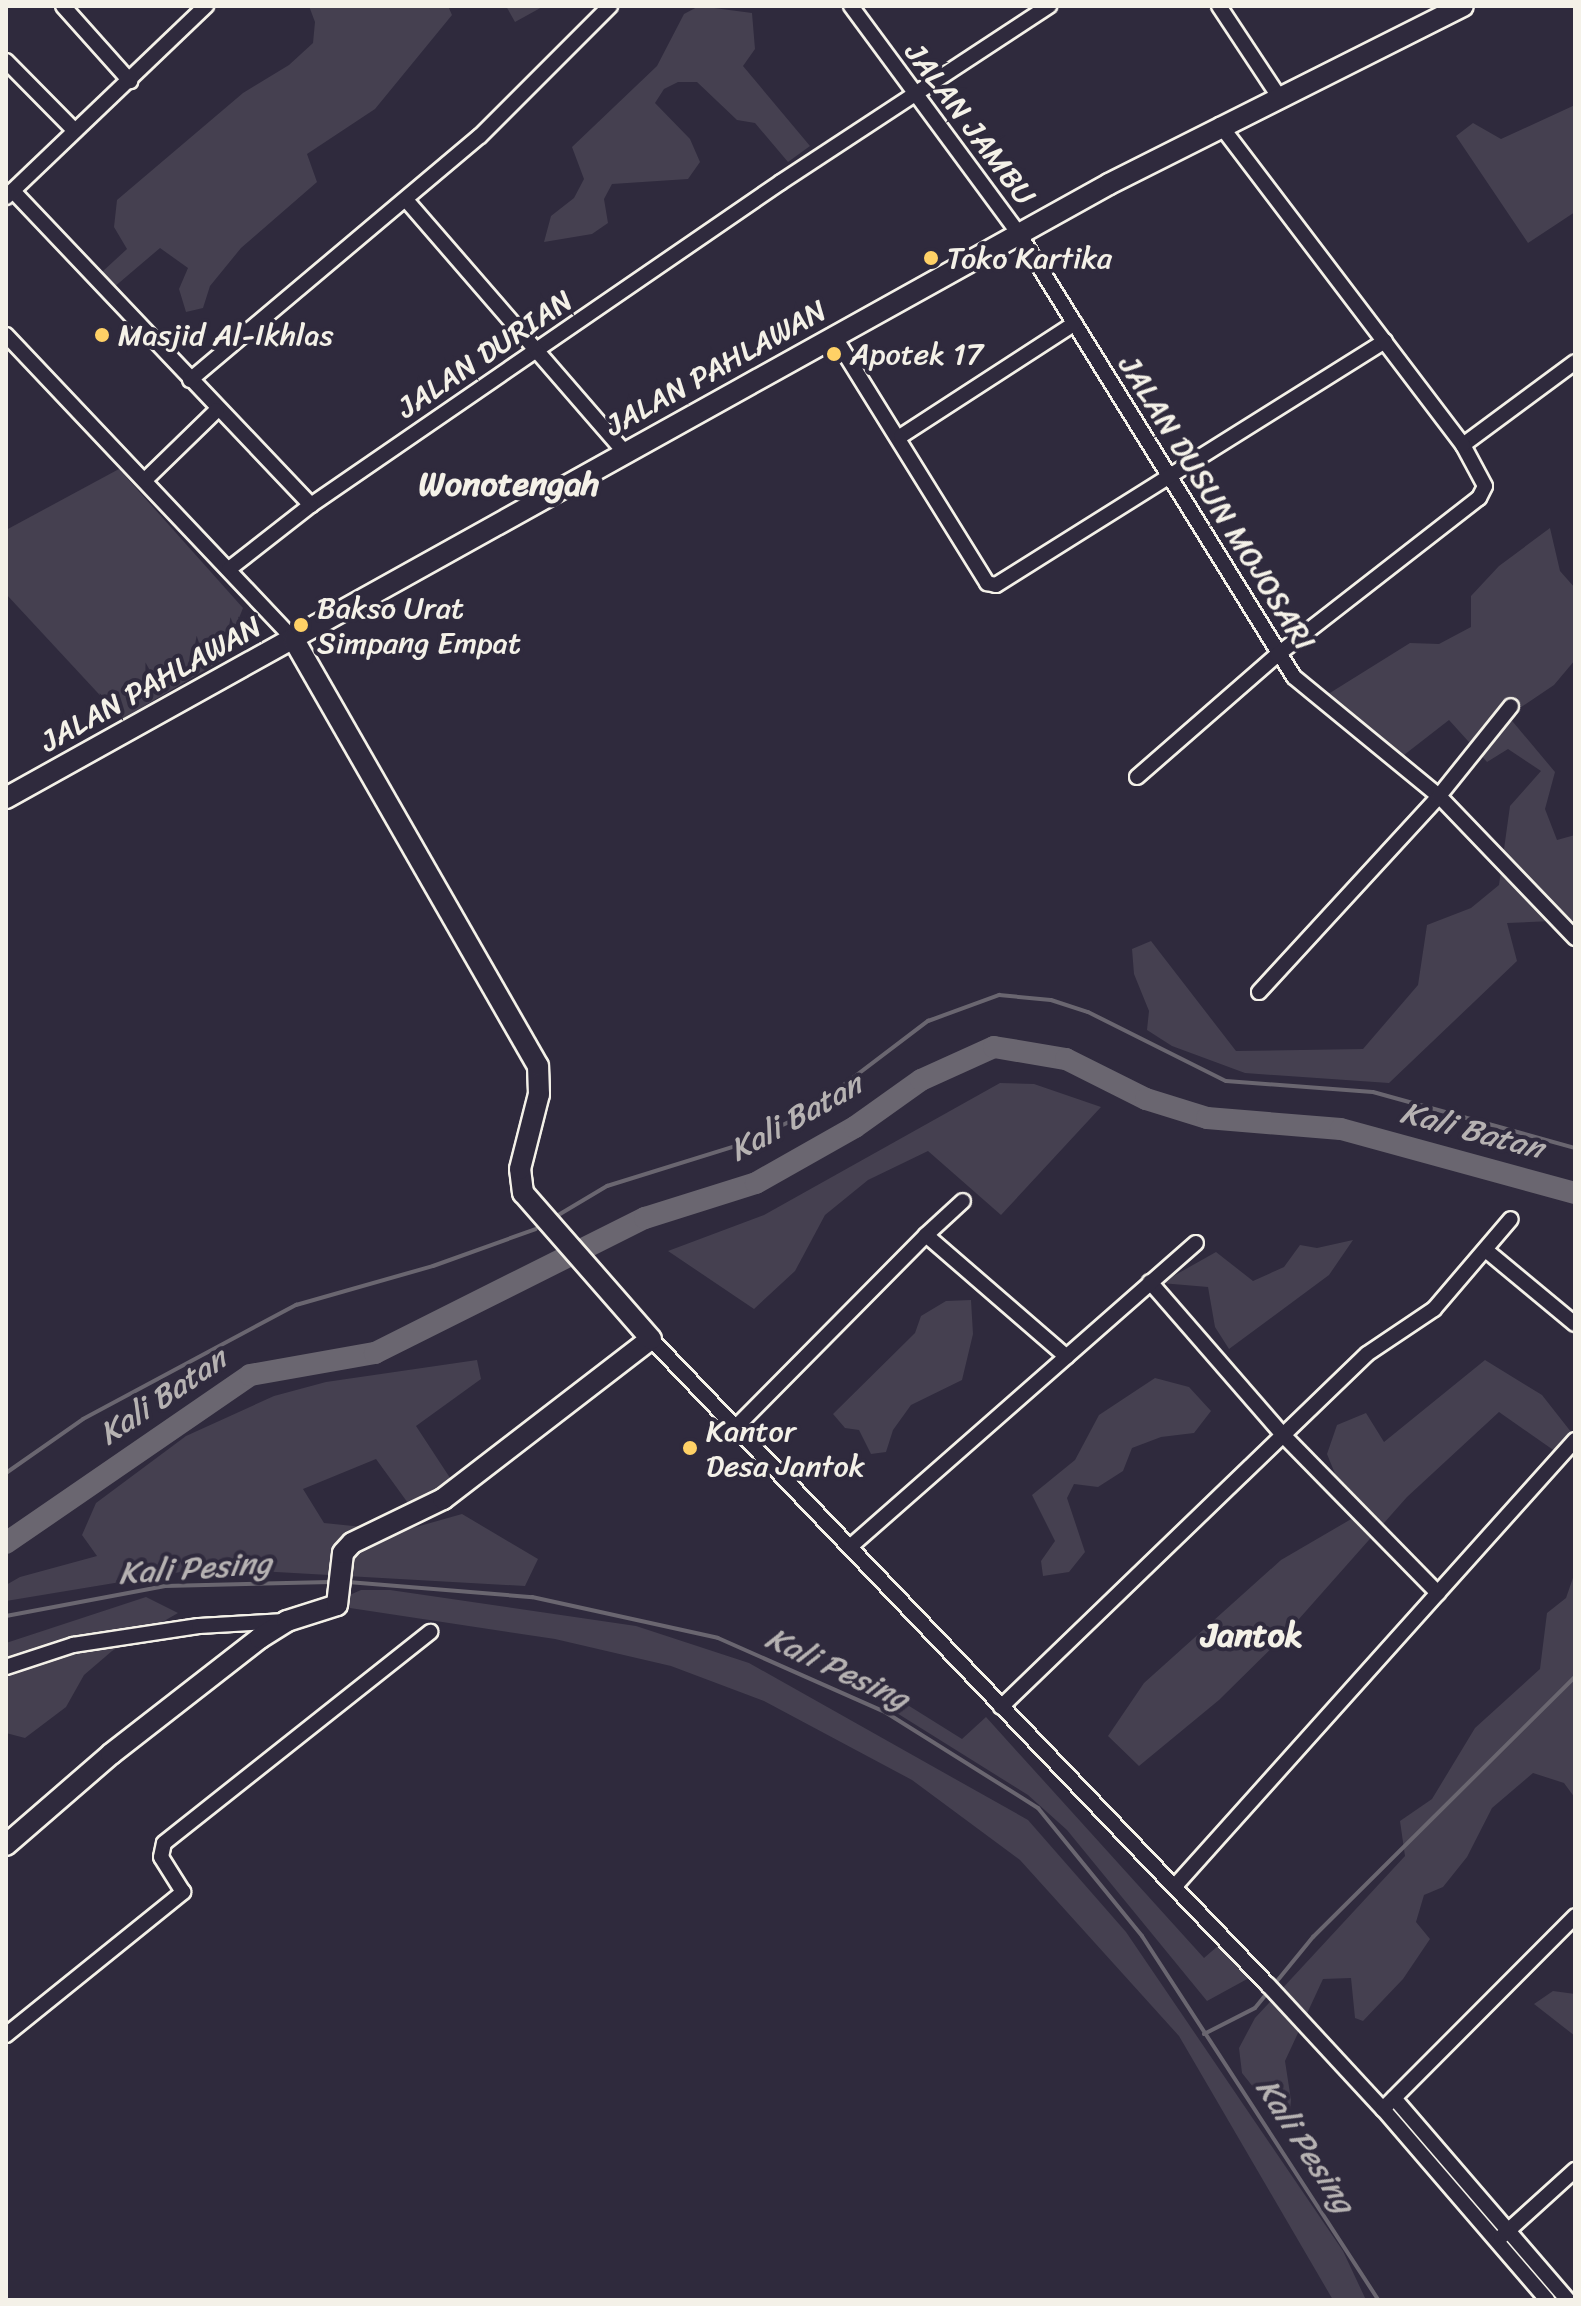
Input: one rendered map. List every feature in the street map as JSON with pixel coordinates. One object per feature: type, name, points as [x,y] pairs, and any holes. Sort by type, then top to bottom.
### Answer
[{"type":"main road","name":"JALAN PAHLAWAN","points":[[6,798],[1019,234],[1278,95],[1463,6]]},
{"type":"main road","points":[[6,1845],[111,1754],[287,1621],[337,1605],[342,1585],[342,1560],[352,1543],[443,1499],[651,1339],[534,1210],[520,1183],[541,1078],[534,1057],[294,640]]},
{"type":"street","points":[[63,6],[130,81]]},
{"type":"street","points":[[206,6],[10,194],[311,505]]},
{"type":"street","points":[[190,380],[407,201],[480,136],[610,6]]},
{"type":"street","name":"JALAN JAMBU","points":[[851,6],[1019,234]]},
{"type":"street","name":"JALAN DURIAN","points":[[229,569],[311,505],[1049,6]]},
{"type":"street","points":[[1219,6],[1278,95]]},
{"type":"street","points":[[6,61],[75,131]]},
{"type":"street","points":[[1137,777],[1277,655],[1479,498],[1484,479],[1463,445],[1220,125]]},
{"type":"street","points":[[407,201],[625,453]]},
{"type":"street","name":"JALAN DUSUN MOJOSARI","points":[[1019,234],[1277,655],[1318,701],[1439,796],[1575,938]]},
{"type":"street","points":[[901,436],[1075,323]]},
{"type":"street","points":[[6,335],[294,640]]},
{"type":"street","points":[[834,336],[901,436],[991,584],[1385,341]]},
{"type":"street","points":[[1463,445],[1575,362]]},
{"type":"street","points":[[145,480],[217,410]]},
{"type":"street","points":[[1259,992],[1439,796],[1511,706]]},
{"type":"street","points":[[736,1427],[963,1201]]},
{"type":"street","points":[[1001,1707],[1367,1354],[1434,1309],[1487,1251],[1511,1219]]},
{"type":"street","points":[[926,1235],[1067,1357]]},
{"type":"street","points":[[851,1546],[1196,1243]]},
{"type":"street","points":[[1487,1251],[1575,1324]]},
{"type":"street","points":[[1150,1282],[1284,1436],[1438,1593]]},
{"type":"street","points":[[651,1339],[1272,1989],[1388,2103],[1502,2236],[1568,2300]]},
{"type":"street","points":[[1175,1886],[1575,1440]]},
{"type":"street","points":[[6,1667],[73,1645],[199,1626],[287,1621]]},
{"type":"street","points":[[6,2035],[183,1892],[161,1857],[164,1843],[430,1632]]},
{"type":"street","points":[[1388,2103],[1575,1916]]},
{"type":"street","points":[[1502,2236],[1575,2170]]},
{"type":"street","points":[[1502,2236],[1547,2300]]},
{"type":"shaded area","points":[[309,6],[448,6],[452,15],[375,109],[307,154],[317,182],[241,248],[210,286],[203,308],[186,312],[179,289],[188,268],[160,248],[113,288],[102,272],[127,249],[114,227],[117,200],[243,93],[289,65],[313,43],[315,22]]},
{"type":"shaded area","points":[[506,6],[544,6],[515,22]]},
{"type":"shaded area","points":[[699,6],[752,13],[755,49],[743,66],[810,146],[788,162],[755,123],[737,120],[697,82],[678,82],[664,89],[655,103],[690,139],[700,162],[688,179],[612,184],[604,199],[608,223],[592,234],[544,242],[551,216],[574,198],[584,179],[572,147],[657,66],[684,14]]},
{"type":"shaded area","points":[[1575,105],[1575,212],[1528,243],[1456,136],[1473,123],[1501,139]]},
{"type":"shaded area","points":[[119,469],[243,608],[222,660],[122,719],[6,594],[6,530]]},
{"type":"shaded area","points":[[1550,528],[1560,571],[1575,588],[1575,660],[1554,685],[1508,716],[1555,772],[1545,809],[1557,840],[1575,835],[1575,920],[1507,923],[1517,961],[1389,1083],[1245,1073],[1172,1046],[1147,1030],[1149,1011],[1134,974],[1132,949],[1151,941],[1236,1051],[1363,1049],[1418,985],[1427,925],[1471,908],[1499,885],[1510,806],[1541,771],[1508,749],[1487,762],[1449,720],[1395,762],[1325,696],[1410,643],[1439,644],[1471,627],[1471,596],[1499,566]]},
{"type":"shaded area","points":[[1000,1083],[1034,1084],[1101,1107],[1001,1215],[928,1151],[868,1180],[825,1215],[795,1271],[754,1309],[668,1251],[764,1215]]},
{"type":"shaded area","points":[[1353,1240],[1329,1275],[1229,1349],[1215,1327],[1208,1287],[1161,1283],[1216,1252],[1253,1281],[1284,1267],[1300,1245],[1317,1248]]},
{"type":"shaded area","points":[[971,1300],[973,1334],[962,1380],[911,1405],[893,1430],[886,1452],[871,1454],[859,1430],[845,1428],[833,1414],[915,1333],[921,1316],[946,1301]]},
{"type":"shaded area","points":[[477,1360],[481,1379],[416,1426],[454,1484],[413,1510],[376,1459],[303,1489],[324,1523],[402,1531],[462,1514],[538,1559],[525,1586],[205,1568],[6,1601],[6,1585],[20,1577],[97,1556],[82,1535],[96,1503],[186,1436],[274,1396],[326,1382]]},
{"type":"shaded area","points":[[1485,1360],[1542,1395],[1575,1437],[1559,1454],[1499,1412],[1407,1497],[1283,1637],[1219,1700],[1139,1766],[1108,1736],[1144,1683],[1281,1560],[1353,1518],[1327,1454],[1337,1425],[1366,1413],[1384,1442]]},
{"type":"shaded area","points":[[1155,1378],[1189,1387],[1211,1411],[1194,1433],[1161,1437],[1132,1448],[1123,1471],[1098,1487],[1074,1484],[1067,1498],[1085,1552],[1069,1572],[1043,1576],[1041,1561],[1055,1541],[1032,1495],[1075,1460],[1099,1415]]},
{"type":"shaded area","points":[[1575,1572],[1575,1798],[1564,1783],[1533,1773],[1492,1808],[1467,1857],[1443,1887],[1424,1895],[1416,1922],[1430,1939],[1403,1979],[1363,2021],[1355,2018],[1351,1978],[1323,1979],[1285,2061],[1291,2100],[1288,2131],[1242,2073],[1239,2048],[1255,2018],[1405,1856],[1400,1821],[1432,1799],[1475,1728],[1540,1669],[1547,1613],[1566,1598]]},
{"type":"shaded area","points":[[361,1590],[390,1590],[636,1626],[749,1663],[1028,1820],[1126,1932],[1343,2251],[1366,2300],[1333,2300],[1179,2036],[1020,1860],[912,1780],[764,1701],[671,1666],[555,1639],[350,1608],[345,1597]]},
{"type":"shaded area","points":[[146,1597],[178,1613],[112,1651],[84,1675],[66,1707],[25,1738],[6,1733],[6,1643]]},
{"type":"shaded area","points":[[890,1694],[962,1739],[986,1717],[1204,1958],[1219,1945],[1249,1978],[1207,2001],[1067,1830],[1028,1795],[884,1705]]},
{"type":"shaded area","points":[[1553,1991],[1575,1994],[1575,2036],[1534,2004]]},
{"type":"waterway","points":[[555,1217],[607,1186],[742,1144],[804,1115],[928,1021],[999,995],[1051,1000],[1088,1012],[1226,1081],[1373,1092],[1575,1148]]},
{"type":"waterway","name":"Kali Batan","points":[[6,1543],[250,1375],[375,1353],[645,1218],[756,1183],[855,1127],[921,1080],[994,1047],[1066,1059],[1146,1099],[1207,1118],[1341,1129],[1575,1193]]},
{"type":"waterway","points":[[6,1473],[83,1419],[296,1305],[433,1266],[536,1229]]},
{"type":"waterway","name":"Kali Pesing","points":[[6,1616],[165,1586],[331,1582]]},
{"type":"waterway","name":"Kali Pesing","points":[[348,1582],[532,1597],[718,1638],[885,1712],[1038,1808],[1142,1936],[1378,2300]]},
{"type":"waterway","points":[[1204,2034],[1255,2008],[1313,1937],[1575,1677]]},
{"type":"place","name":"Toko Kartika","points":[[931,258]]},
{"type":"place","name":"Masjid Al-Ikhlas","points":[[102,335]]},
{"type":"place","name":"Apotek 17","points":[[834,354]]},
{"type":"place","name":"Bakso Urat Simpang Empat","points":[[301,625]]},
{"type":"place","name":"Kantor Desa Jantok","points":[[690,1448]]},
{"type":"district","name":"Wonotengah","points":[[509,485]]},
{"type":"district","name":"Jantok","points":[[1252,1636]]}]
